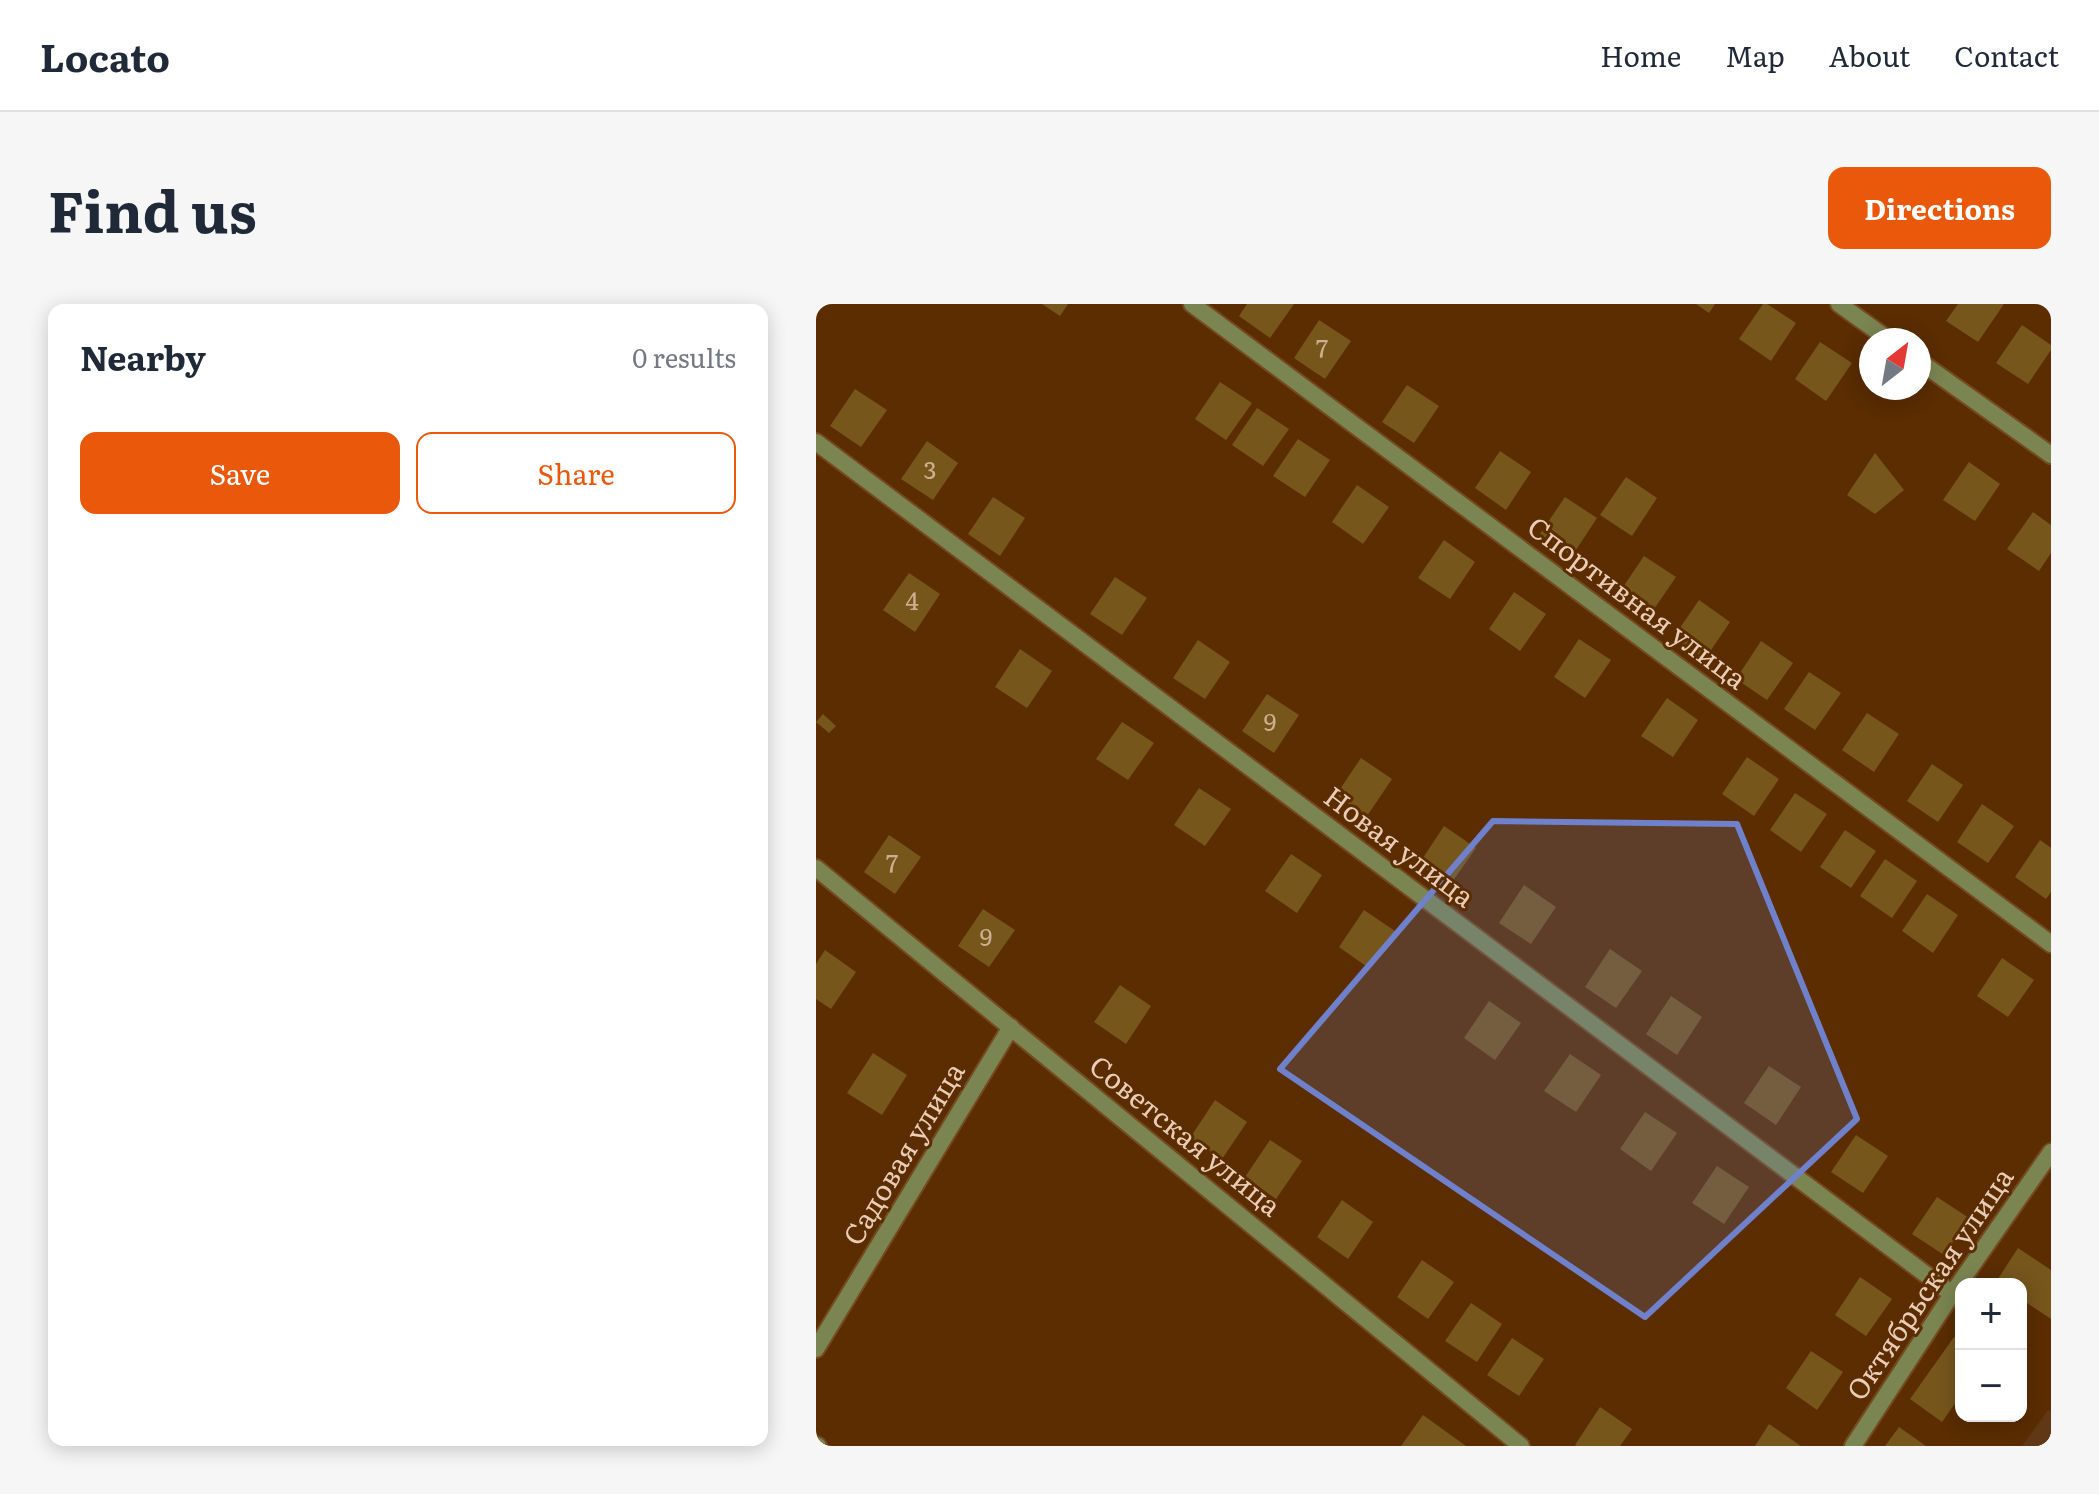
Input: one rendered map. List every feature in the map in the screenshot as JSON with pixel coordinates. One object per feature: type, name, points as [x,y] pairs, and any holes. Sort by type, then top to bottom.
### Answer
[{"type":"street","name":"Спортивная улица","points":[[1192,304],[2051,944]]},
{"type":"street","points":[[1839,304],[1872,328]]},
{"type":"street","points":[[1931,370],[2051,455]]},
{"type":"street","name":"Новая улица","points":[[816,442],[1952,1294]]},
{"type":"street","name":"Советская улица","points":[[816,868],[1521,1446]]},
{"type":"street","name":"Садовая улица","points":[[816,1349],[1011,1027]]},
{"type":"street","name":"Октябрьская улица","points":[[1853,1446],[1952,1294],[2051,1152]]},
{"type":"highlighted area","points":[[1493,821],[1737,824],[1857,1119],[1645,1317],[1280,1069]]},
{"type":"shaded area","points":[[2048,1410],[2051,1412],[2051,1446],[2022,1446]]},
{"type":"building","points":[[1042,304],[1068,304],[1060,316]]},
{"type":"building","points":[[1247,304],[1294,304],[1270,338],[1239,316]]},
{"type":"building","points":[[1696,304],[1715,304],[1709,313]]},
{"type":"building","points":[[1763,304],[1796,323],[1771,361],[1739,339]]},
{"type":"building","points":[[1958,304],[2004,304],[1978,342],[1946,321]]},
{"type":"building","points":[[1319,320],[1351,341],[1325,379],[1294,358]]},
{"type":"building","points":[[2022,325],[2051,345],[2051,350],[2028,384],[1996,363]]},
{"type":"building","points":[[1820,342],[1852,363],[1826,401],[1795,379]]},
{"type":"building","points":[[1220,382],[1252,403],[1226,440],[1195,419]]},
{"type":"building","points":[[1407,385],[1439,406],[1414,443],[1382,422]]},
{"type":"building","points":[[855,389],[887,410],[861,447],[830,426]]},
{"type":"building","points":[[1257,408],[1289,429],[1263,466],[1232,445]]},
{"type":"building","points":[[1298,439],[1330,460],[1305,497],[1273,476]]},
{"type":"building","points":[[927,441],[958,463],[933,500],[901,479]]},
{"type":"building","points":[[1500,451],[1531,472],[1506,510],[1475,488]]},
{"type":"building","points":[[1875,453],[1904,490],[1875,514],[1847,495]]},
{"type":"building","points":[[1969,462],[2000,484],[1975,521],[1943,500]]},
{"type":"building","points":[[1626,477],[1657,498],[1632,536],[1600,515]]},
{"type":"building","points":[[1357,485],[1389,507],[1363,544],[1332,522]]},
{"type":"building","points":[[993,497],[1025,518],[1000,556],[968,534]]},
{"type":"building","points":[[1565,497],[1597,518],[1572,556],[1540,534]]},
{"type":"building","points":[[2033,512],[2051,525],[2051,553],[2039,571],[2007,549]]},
{"type":"building","points":[[1444,540],[1475,562],[1450,599],[1418,578]]},
{"type":"building","points":[[1644,556],[1676,577],[1650,615],[1619,593]]},
{"type":"building","points":[[909,573],[940,594],[915,632],[883,610]]},
{"type":"building","points":[[1115,577],[1147,598],[1122,635],[1090,614]]},
{"type":"building","points":[[1514,592],[1546,614],[1520,651],[1489,629]]},
{"type":"building","points":[[1699,600],[1730,622],[1705,659],[1673,638]]},
{"type":"building","points":[[1579,639],[1611,660],[1585,698],[1554,677]]},
{"type":"building","points":[[1198,640],[1230,662],[1205,699],[1173,678]]},
{"type":"building","points":[[1761,641],[1793,663],[1767,700],[1736,679]]},
{"type":"building","points":[[1020,649],[1052,671],[1027,708],[995,687]]},
{"type":"building","points":[[1809,672],[1841,693],[1815,730],[1784,709]]},
{"type":"building","points":[[1267,694],[1299,715],[1274,753],[1242,731]]},
{"type":"building","points":[[1667,698],[1698,720],[1673,757],[1641,736]]},
{"type":"building","points":[[1867,713],[1899,734],[1874,772],[1842,750]]},
{"type":"building","points":[[823,714],[836,726],[829,733],[816,722]]},
{"type":"building","points":[[1122,722],[1154,743],[1128,780],[1096,759]]},
{"type":"building","points":[[1747,757],[1779,779],[1754,816],[1722,794]]},
{"type":"building","points":[[1361,758],[1392,779],[1367,816],[1336,795]]},
{"type":"building","points":[[1932,764],[1963,785],[1938,822],[1907,801]]},
{"type":"building","points":[[1199,788],[1231,809],[1205,846],[1174,825]]},
{"type":"building","points":[[1795,793],[1827,814],[1801,852],[1770,830]]},
{"type":"building","points":[[1982,804],[2014,826],[1988,863],[1957,842]]},
{"type":"building","points":[[1444,826],[1476,848],[1450,885],[1419,864]]},
{"type":"building","points":[[1845,830],[1876,851],[1851,888],[1820,867]]},
{"type":"building","points":[[889,835],[921,857],[895,894],[864,872]]},
{"type":"building","points":[[2040,840],[2051,848],[2051,892],[2046,899],[2015,877]]},
{"type":"building","points":[[1291,854],[1322,875],[1297,913],[1265,891]]},
{"type":"building","points":[[1885,859],[1917,881],[1892,918],[1860,896]]},
{"type":"building","points":[[1524,885],[1556,907],[1531,944],[1499,923]]},
{"type":"building","points":[[1927,894],[1958,915],[1933,953],[1902,931]]},
{"type":"building","points":[[983,909],[1015,930],[989,967],[958,946]]},
{"type":"building","points":[[1364,910],[1395,931],[1370,969],[1339,947]]},
{"type":"building","points":[[1610,949],[1642,971],[1616,1008],[1585,987]]},
{"type":"building","points":[[825,950],[856,972],[831,1009],[816,999],[816,964]]},
{"type":"building","points":[[2002,958],[2034,980],[2008,1017],[1977,996]]},
{"type":"building","points":[[1120,985],[1151,1006],[1126,1044],[1094,1022]]},
{"type":"building","points":[[1671,996],[1702,1017],[1677,1055],[1646,1034]]},
{"type":"building","points":[[1489,1001],[1521,1023],[1495,1060],[1464,1038]]},
{"type":"building","points":[[873,1053],[907,1075],[882,1115],[847,1093]]},
{"type":"building","points":[[1570,1054],[1601,1075],[1576,1112],[1544,1091]]},
{"type":"building","points":[[1769,1066],[1801,1087],[1776,1125],[1744,1103]]},
{"type":"building","points":[[1215,1100],[1247,1122],[1222,1159],[1190,1138]]},
{"type":"building","points":[[1645,1112],[1677,1133],[1651,1171],[1620,1149]]},
{"type":"building","points":[[1856,1135],[1888,1156],[1863,1193],[1831,1172]]},
{"type":"building","points":[[1270,1140],[1302,1161],[1276,1199],[1245,1177]]},
{"type":"building","points":[[1717,1166],[1749,1187],[1724,1224],[1692,1203]]},
{"type":"building","points":[[1937,1197],[1969,1218],[1944,1255],[1912,1234]]},
{"type":"building","points":[[1342,1200],[1373,1222],[1348,1259],[1317,1237]]},
{"type":"building","points":[[2018,1248],[2051,1270],[2051,1319],[2027,1303],[2027,1278],[1999,1278]]},
{"type":"building","points":[[1422,1260],[1454,1282],[1428,1319],[1397,1297]]},
{"type":"building","points":[[1860,1277],[1892,1299],[1866,1336],[1835,1315]]},
{"type":"building","points":[[1471,1303],[1502,1324],[1477,1362],[1445,1341]]},
{"type":"building","points":[[1512,1338],[1544,1359],[1519,1396],[1487,1375]]},
{"type":"building","points":[[1955,1338],[1955,1404],[1942,1422],[1910,1399]]},
{"type":"building","points":[[1811,1351],[1843,1372],[1817,1410],[1786,1388]]},
{"type":"building","points":[[1600,1407],[1632,1429],[1620,1446],[1575,1445]]},
{"type":"building","points":[[1423,1415],[1466,1446],[1401,1446]]},
{"type":"building","points":[[1769,1424],[1801,1446],[1755,1446]]},
{"type":"building","points":[[1899,1427],[1926,1446],[1885,1446]]}]
